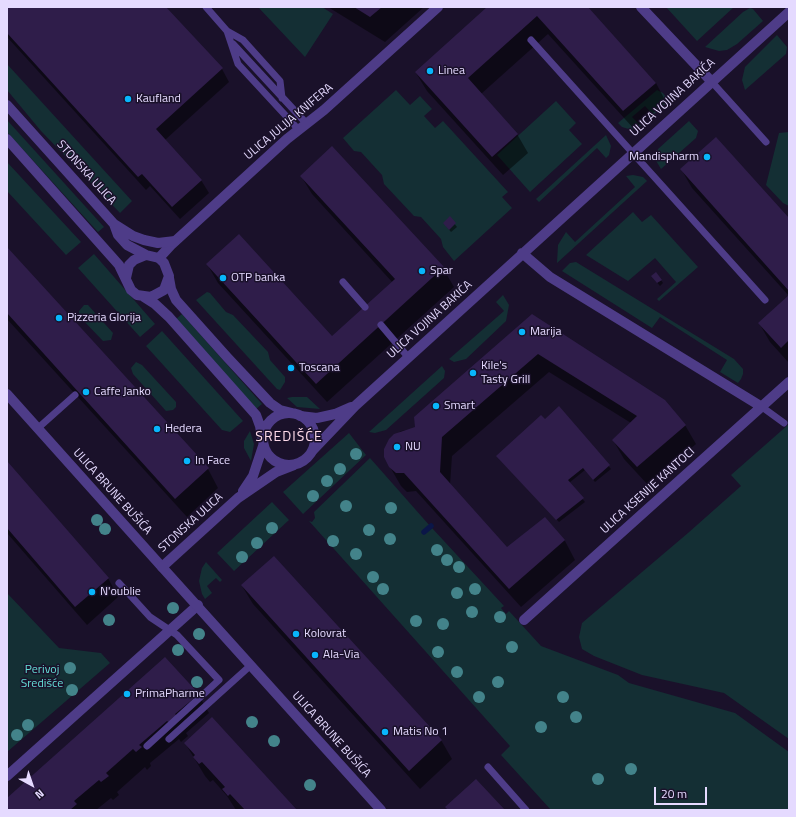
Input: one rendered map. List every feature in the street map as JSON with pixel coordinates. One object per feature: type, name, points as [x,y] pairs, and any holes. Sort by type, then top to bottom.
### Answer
[{"type":"street","name":"ULICA JULIJA KNIFERA","points":[[159,258],[298,129],[324,110],[438,7]]},
{"type":"street","points":[[641,7],[711,81]]},
{"type":"street","name":"ULICA VOJINA BAKIĆA","points":[[313,450],[355,406],[408,357],[711,81],[789,12]]},
{"type":"street","name":"STONSKA ULICA","points":[[7,105],[114,224],[118,235],[128,245],[146,255],[159,258]]},
{"type":"street","points":[[7,139],[98,239],[119,265],[131,290],[155,304],[169,317],[256,415],[260,426],[262,442],[271,460],[286,466],[294,465],[305,460],[313,450],[314,434],[312,426],[296,414],[280,410],[270,403],[176,300],[171,288],[168,269],[159,258]]},
{"type":"street","points":[[114,224],[133,236],[144,240],[158,242],[176,241]]},
{"type":"street","points":[[522,253],[550,277],[762,407]]},
{"type":"street","points":[[126,278],[129,265],[134,260],[146,255]]},
{"type":"street","points":[[144,297],[151,297],[164,290],[169,276]]},
{"type":"street","name":"ULICA KSENIJE KANTOCI","points":[[524,620],[789,382]]},
{"type":"street","name":"ULICA BRUNE BUŠIĆA","points":[[7,394],[381,810]]},
{"type":"street","name":"ULICA VOJINA BAKIĆA","points":[[296,414],[317,418],[334,414],[355,406]]},
{"type":"street","points":[[262,442],[264,430],[275,417],[296,414]]},
{"type":"street","name":"STONSKA ULICA","points":[[238,498],[253,476],[262,442]]},
{"type":"street","name":"STONSKA ULICA","points":[[162,567],[238,498],[276,472],[294,465]]},
{"type":"street","points":[[7,776],[198,606]]},
{"type":"lane","points":[[206,7],[227,31],[232,42],[238,64],[298,129]]},
{"type":"lane","points":[[227,31],[243,40],[280,81],[282,98]]},
{"type":"lane","points":[[531,40],[765,300]]},
{"type":"lane","points":[[232,42],[306,123]]},
{"type":"lane","points":[[711,81],[766,142]]},
{"type":"lane","points":[[343,282],[365,307]]},
{"type":"lane","points":[[381,325],[408,357]]},
{"type":"lane","points":[[37,429],[75,395]]},
{"type":"lane","points":[[762,407],[784,423]]},
{"type":"lane","points":[[119,583],[150,617],[177,635],[219,680],[147,746]]},
{"type":"lane","points":[[169,739],[251,665]]},
{"type":"lane","points":[[488,767],[526,810]]},
{"type":"green space","points":[[258,7],[322,7],[333,14],[305,57]]},
{"type":"green space","points":[[666,7],[734,7],[697,41]]},
{"type":"green space","points":[[750,8],[753,9],[763,21],[737,44],[727,50],[719,51],[705,47],[743,12]]},
{"type":"green space","points":[[777,35],[787,47],[786,54],[745,90],[742,80],[745,67]]},
{"type":"green space","points":[[7,64],[132,201],[120,213],[41,131],[7,90]]},
{"type":"green space","points":[[396,90],[410,105],[420,96],[432,109],[424,116],[435,128],[443,121],[508,192],[502,197],[512,208],[454,261],[443,247],[441,239],[421,217],[414,216],[384,184],[382,175],[361,152],[354,151],[343,138]]},
{"type":"green space","points":[[657,90],[663,93],[669,101],[653,115],[645,106],[632,117],[641,126],[632,130],[622,127],[618,123]]},
{"type":"green space","points":[[556,101],[576,123],[569,130],[582,144],[530,192],[497,155]]},
{"type":"green space","points":[[7,120],[104,227],[98,232],[7,132]]},
{"type":"green space","points":[[689,121],[698,131],[696,138],[661,169],[655,159],[658,149]]},
{"type":"green space","points":[[789,132],[789,206],[783,203],[766,185],[779,133]]},
{"type":"green space","points":[[606,135],[611,146],[609,155],[606,158],[597,148],[539,202],[536,199]]},
{"type":"green space","points":[[7,162],[81,242],[66,255],[7,191]]},
{"type":"green space","points":[[633,175],[643,177],[647,181],[557,263],[558,245],[566,232],[575,242],[635,187],[626,176]]},
{"type":"green space","points":[[633,212],[642,222],[651,215],[698,267],[659,301],[657,299],[676,282],[655,258],[628,281],[586,255]]},
{"type":"green space","points":[[94,254],[155,324],[140,337],[78,268]]},
{"type":"green space","points":[[576,262],[734,359],[743,369],[741,379],[738,383],[720,372],[727,360],[660,317],[652,328],[562,271],[570,263]]},
{"type":"green space","points":[[207,292],[210,293],[226,312],[233,315],[268,352],[270,360],[285,377],[285,382],[280,390],[277,389],[196,300]]},
{"type":"green space","points":[[503,295],[509,305],[506,321],[466,359],[454,362],[449,359],[504,311],[496,302]]},
{"type":"green space","points":[[84,305],[88,305],[113,333],[111,340],[103,341],[79,316],[79,311]]},
{"type":"green space","points":[[182,314],[262,404],[256,409],[176,319]]},
{"type":"green space","points":[[162,331],[243,421],[230,432],[222,430],[146,346]]},
{"type":"green space","points":[[136,362],[142,365],[176,402],[176,407],[173,410],[166,411],[133,374],[131,368]]},
{"type":"green space","points":[[442,366],[445,371],[444,378],[386,430],[375,433],[369,432]]},
{"type":"green space","points":[[307,397],[320,409],[297,407],[287,398]]},
{"type":"green space","points":[[789,424],[789,739],[724,693],[642,675],[594,656],[582,649],[579,637],[582,623],[741,486],[731,475]]},
{"type":"green space","points":[[250,431],[254,444],[251,461],[244,448],[244,441]]},
{"type":"green space","points":[[349,433],[366,455],[303,514],[283,492]]},
{"type":"green space","points":[[370,458],[430,526],[423,532],[424,534],[432,528],[504,606],[501,608],[506,614],[509,611],[541,646],[618,675],[629,683],[735,713],[789,752],[789,810],[551,810],[501,755],[510,746],[309,521],[312,522],[315,518],[314,512]]},
{"type":"green space","points":[[272,502],[289,520],[234,571],[217,553]]},
{"type":"green space","points":[[206,562],[222,580],[220,582],[216,578],[207,586],[212,593],[205,599],[202,594],[199,581],[202,568]]},
{"type":"green space","name":"Perivoj Središće","points":[[7,593],[59,648],[101,653],[110,663],[7,752]]},
{"type":"building","name":"Kaufland","points":[[7,7],[166,7],[223,68],[156,129],[202,180],[172,207],[142,174],[138,177],[7,33]]},
{"type":"building","points":[[354,7],[382,7],[370,17]]},
{"type":"building","points":[[487,7],[588,7],[656,83],[623,111],[537,16],[468,78],[518,134],[492,157],[415,72]]},
{"type":"building","points":[[716,137],[789,218],[789,291],[680,169]]},
{"type":"building","points":[[332,146],[444,267],[316,384],[206,264],[239,234],[332,336],[395,279],[300,176]]},
{"type":"building","points":[[450,216],[456,223],[449,230],[443,223]]},
{"type":"building","points":[[7,247],[209,468],[175,499],[7,313]]},
{"type":"building","points":[[656,272],[662,280],[657,283],[651,276]]},
{"type":"building","points":[[789,295],[789,340],[781,348],[758,323]]},
{"type":"building","points":[[532,314],[665,400],[686,425],[637,467],[612,440],[637,416],[538,354],[442,437],[440,472],[507,547],[545,517],[565,540],[509,589],[404,473],[396,473],[389,467],[384,457],[384,449],[389,439],[394,434],[415,427],[414,417]]},
{"type":"building","points":[[559,406],[610,465],[593,480],[583,468],[568,480],[584,498],[556,520],[496,456],[541,415],[545,419]]},
{"type":"building","points":[[7,461],[109,578],[75,607],[7,528]]},
{"type":"building","points":[[274,556],[442,740],[409,771],[241,585]]},
{"type":"building","points":[[165,657],[199,694],[175,714],[178,717],[170,723],[167,721],[139,745],[142,747],[136,752],[133,749],[106,773],[109,776],[101,782],[99,780],[74,801],[77,804],[70,810],[7,810],[7,798]]},
{"type":"building","points":[[212,717],[297,810],[245,810],[230,794],[228,796],[222,789],[225,787],[202,762],[199,764],[193,757],[195,755],[184,743]]},
{"type":"building","points":[[476,779],[505,810],[448,810],[445,807]]},
{"type":"waterway","points":[[424,532],[431,526]]},
{"type":"place","name":"Linea","points":[[430,71]]},
{"type":"place","name":"Kaufland","points":[[128,99]]},
{"type":"place","name":"Mandispharm","points":[[707,157]]},
{"type":"place","name":"Spar","points":[[422,271]]},
{"type":"place","name":"OTP banka","points":[[223,278]]},
{"type":"place","name":"Pizzeria Glorija","points":[[59,318]]},
{"type":"place","name":"Marija","points":[[522,332]]},
{"type":"place","name":"Toscana","points":[[291,368]]},
{"type":"place","name":"Kile's Tasty Grill","points":[[473,373]]},
{"type":"place","name":"Caffe Janko","points":[[86,392]]},
{"type":"place","name":"Smart","points":[[436,406]]},
{"type":"place","name":"Hedera","points":[[157,429]]},
{"type":"place","name":"NU","points":[[397,447]]},
{"type":"place","name":"In Face","points":[[187,461]]},
{"type":"place","name":"N'oublie","points":[[92,592]]},
{"type":"place","name":"Kolovrat","points":[[296,634]]},
{"type":"place","name":"Ala-Via","points":[[315,655]]},
{"type":"place","name":"PrimaPharme","points":[[127,694]]},
{"type":"place","name":"Matis No 1","points":[[385,732]]},
{"type":"district","name":"SREDIŠĆE","points":[[289,438]]}]
